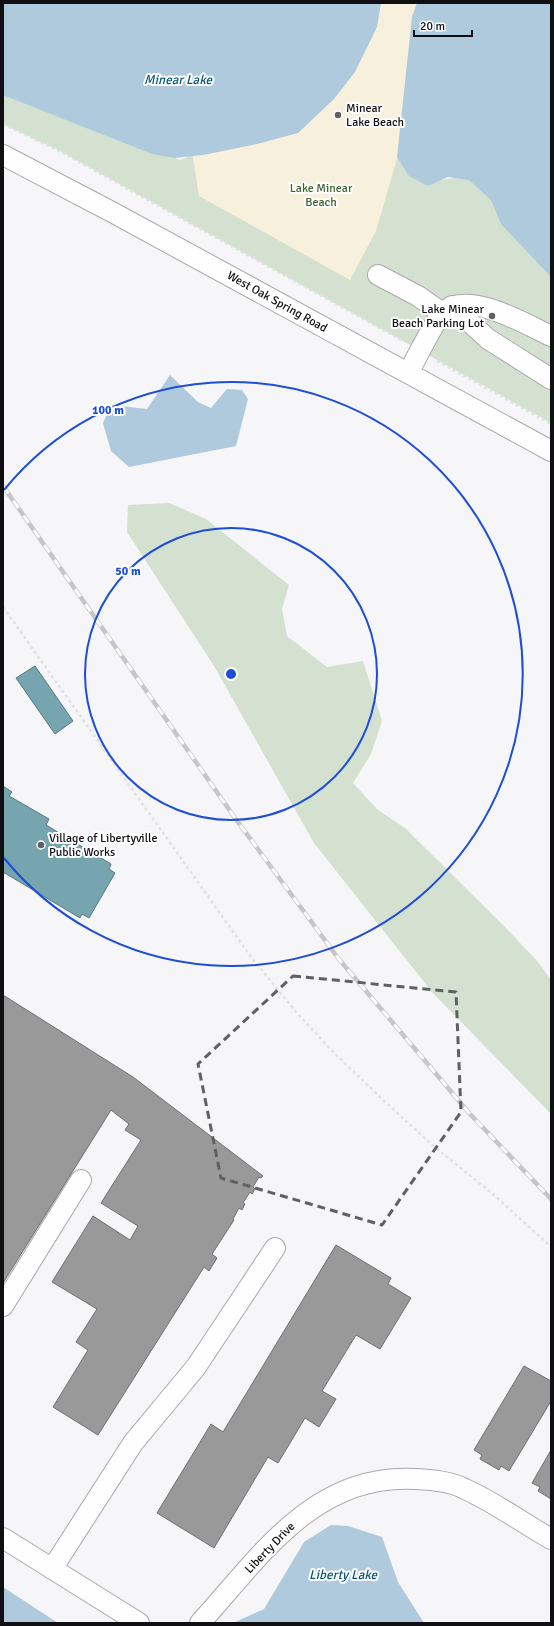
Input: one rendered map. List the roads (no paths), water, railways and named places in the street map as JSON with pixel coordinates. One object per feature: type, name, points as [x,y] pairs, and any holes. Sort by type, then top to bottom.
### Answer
[{"type":"street","name":"West Oak Spring Road","points":[[3,155],[119,216],[551,451]]},
{"type":"street","points":[[378,275],[447,310],[488,340],[551,379]]},
{"type":"street","points":[[447,310],[482,306],[551,336]]},
{"type":"street","points":[[408,373],[420,351],[447,310]]},
{"type":"street","points":[[3,1306],[81,1180]]},
{"type":"street","points":[[52,1569],[133,1443],[196,1367],[275,1248]]},
{"type":"street","name":"Liberty Drive","points":[[200,1623],[283,1530],[309,1510],[338,1492],[368,1483],[401,1478],[435,1480],[464,1488],[551,1539]]},
{"type":"street","points":[[3,1538],[139,1623]]},
{"type":"water","name":"Minear Lake","points":[[3,3],[381,3],[377,27],[355,72],[334,99],[298,133],[257,144],[203,155],[175,158],[152,154],[3,95]]},
{"type":"water","points":[[417,3],[551,3],[551,277],[501,224],[491,200],[469,180],[448,177],[428,186],[409,176],[397,157],[412,17]]},
{"type":"water","points":[[170,375],[198,402],[211,408],[227,389],[242,390],[248,399],[236,446],[129,467],[111,451],[103,423],[111,405],[147,409]]},
{"type":"water","name":"Liberty Lake","points":[[331,1525],[348,1526],[382,1537],[398,1582],[424,1623],[233,1623],[264,1609],[304,1542]]},
{"type":"water","points":[[3,1587],[58,1623],[3,1623]]},
{"type":"railway","points":[[3,486],[235,818],[338,958],[470,1114],[551,1199]]},
{"type":"place","name":"Minear Lake Beach","points":[[338,115]]},
{"type":"place","name":"Lake Minear Beach Parking Lot","points":[[492,316]]},
{"type":"place","name":"Village of Libertyville Public Works","points":[[41,845]]},
{"type":"park label","name":"Lake Minear Beach","points":[[321,195]]}]
